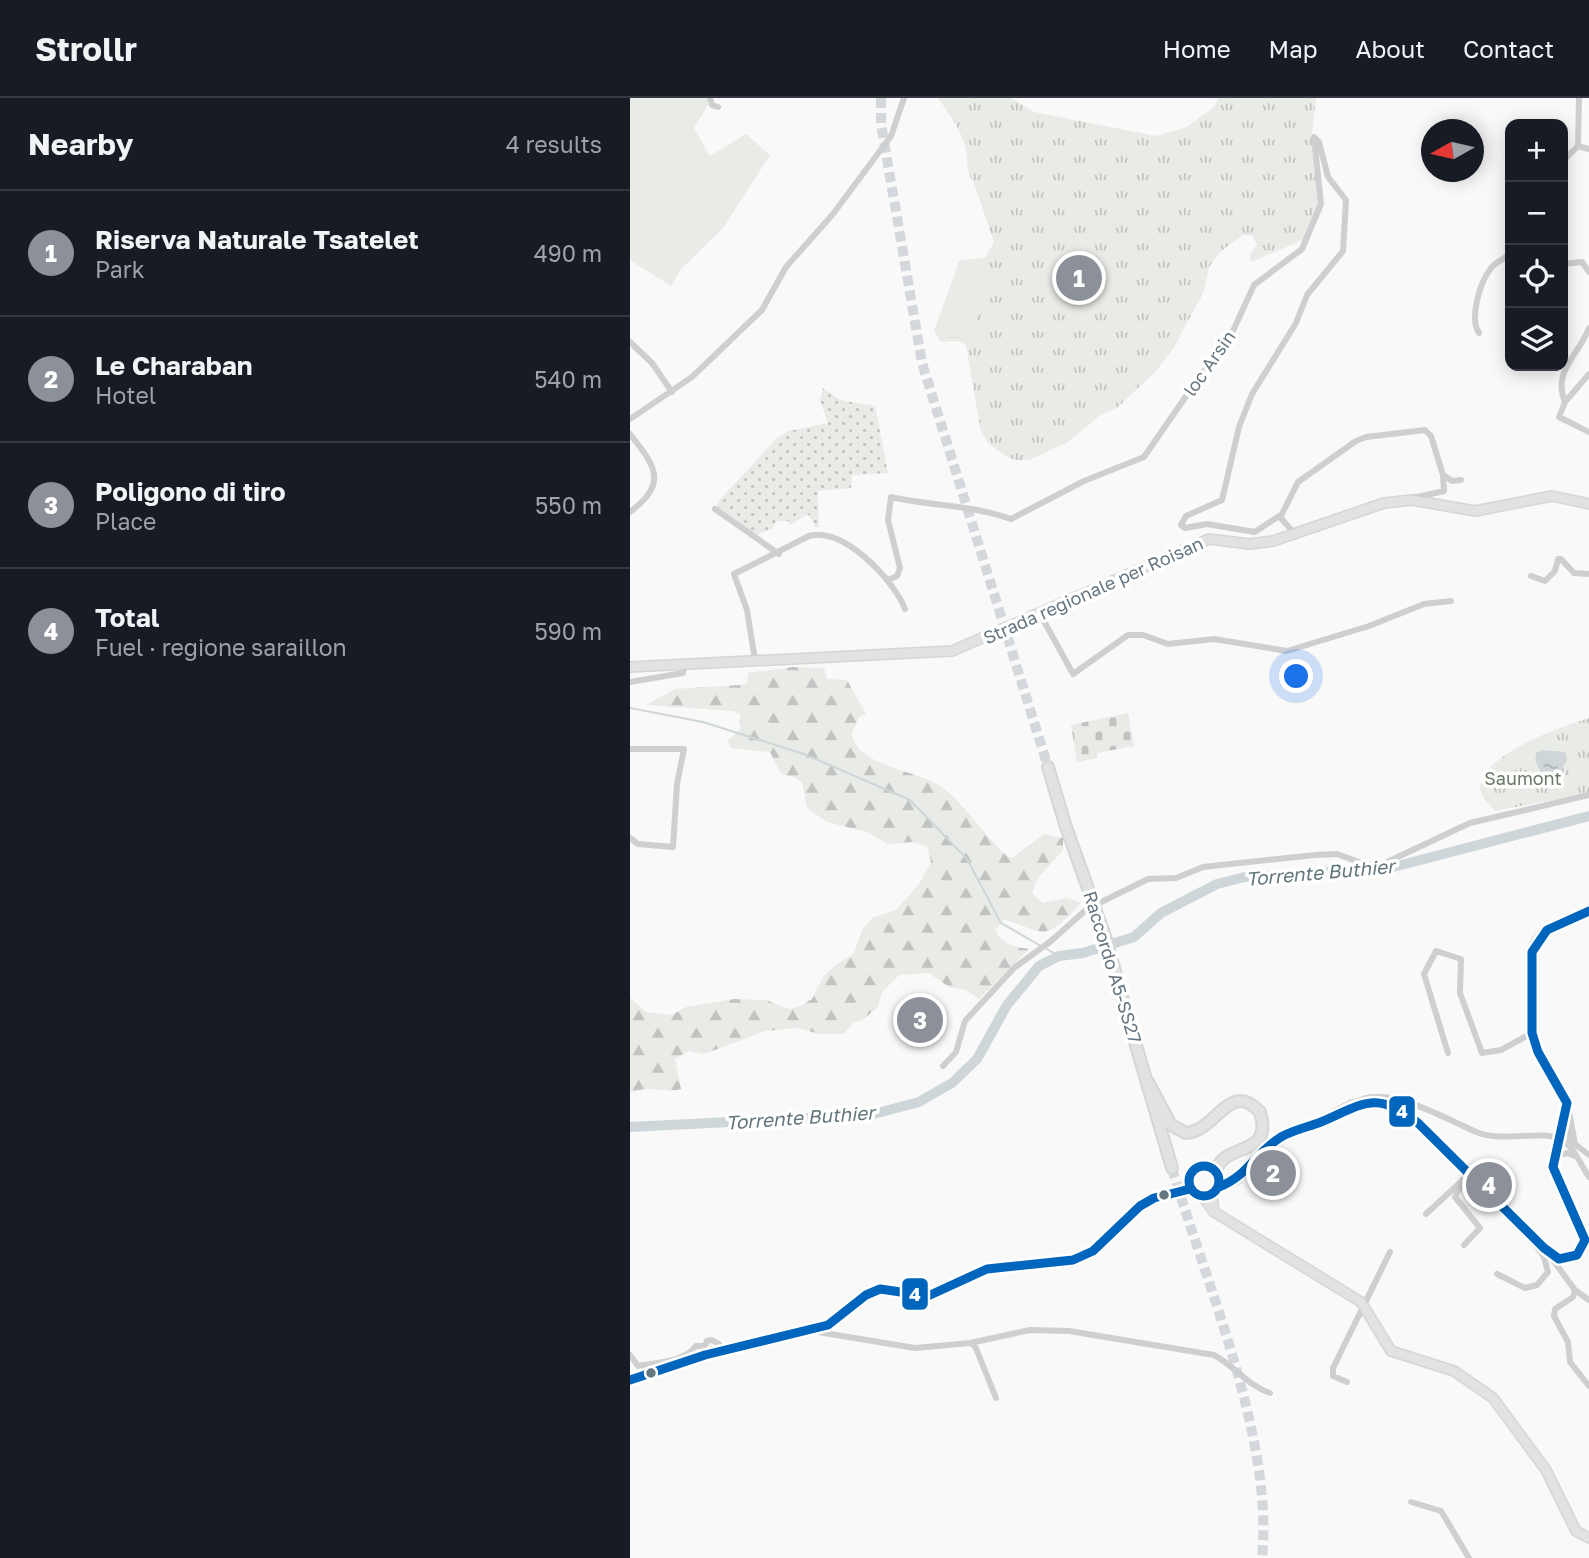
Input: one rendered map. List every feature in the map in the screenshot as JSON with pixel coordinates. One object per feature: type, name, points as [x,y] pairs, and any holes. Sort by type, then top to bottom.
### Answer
[{"type":"highway","name":"Raccordo A5-SS27","points":[[1048,767],[1065,824],[1095,905],[1172,1168]]},
{"type":"highway","points":[[1147,1080],[1171,1125],[1186,1133],[1202,1129],[1226,1105],[1236,1101],[1245,1101],[1260,1112],[1262,1130],[1259,1139],[1251,1147],[1225,1156],[1219,1161],[1218,1178]]},
{"type":"main road","name":"Strada regionale per Roisan","points":[[630,667],[952,650],[1198,543],[1217,538],[1258,544],[1384,503],[1412,500],[1475,511],[1539,496],[1589,504]]},
{"type":"main road","points":[[630,1380],[705,1350],[721,1351],[810,1330],[839,1319],[866,1294],[880,1289],[928,1296],[986,1269],[1073,1260],[1093,1251],[1140,1206],[1166,1193],[1188,1177],[1195,1168],[1202,1165],[1218,1178],[1241,1175],[1257,1156],[1280,1137],[1323,1121],[1352,1105],[1375,1102],[1402,1111],[1544,1248],[1559,1259],[1569,1259],[1582,1251],[1585,1240],[1557,1181],[1554,1157],[1565,1122],[1567,1103],[1538,1052],[1532,1033],[1535,944],[1547,930],[1589,911]]},
{"type":"main road","points":[[1188,1177],[1190,1189]]},
{"type":"main road","points":[[1207,1196],[1218,1178]]},
{"type":"main road","points":[[1166,1193],[1190,1189],[1207,1196],[1214,1212],[1366,1306],[1391,1351],[1454,1371],[1493,1398],[1546,1470],[1576,1531],[1589,1538]]},
{"type":"street","points":[[710,98],[712,105],[718,107]]},
{"type":"street","points":[[630,419],[692,377],[762,310],[786,267],[833,214],[891,136],[904,98]]},
{"type":"street","points":[[1568,156],[1578,146],[1578,98]]},
{"type":"street","name":"loc Arsin","points":[[888,580],[897,576],[900,568],[888,520],[891,497],[921,505],[984,510],[1011,519],[1084,481],[1144,457],[1202,373],[1227,344],[1254,285],[1302,249],[1321,204],[1314,137],[1319,142],[1328,177],[1346,200],[1343,251],[1307,295],[1296,323],[1252,394],[1239,426],[1225,495],[1218,502],[1186,516],[1181,524],[1185,528],[1207,524],[1255,532],[1275,517],[1282,516]]},
{"type":"street","points":[[1578,146],[1589,149]]},
{"type":"street","points":[[1479,333],[1474,319],[1485,279],[1494,264],[1505,257]]},
{"type":"street","points":[[1568,263],[1582,262],[1589,272]]},
{"type":"street","points":[[1565,402],[1559,388],[1563,372],[1587,339],[1589,328]]},
{"type":"street","points":[[630,342],[652,363],[665,385],[673,392]]},
{"type":"street","points":[[1589,374],[1565,402],[1559,416],[1589,432]]},
{"type":"street","points":[[1294,533],[1282,516],[1298,482],[1366,437],[1425,430],[1432,436],[1443,475],[1444,491],[1412,500]]},
{"type":"street","points":[[630,434],[646,455],[654,482],[654,489],[646,500],[630,512]]},
{"type":"street","points":[[1443,475],[1452,481],[1461,481]]},
{"type":"street","points":[[715,509],[779,554]]},
{"type":"street","points":[[755,660],[747,610],[734,574],[817,534],[862,552],[888,580],[905,609]]},
{"type":"street","points":[[1531,576],[1545,581],[1555,571],[1558,559],[1562,559],[1574,572],[1589,575]]},
{"type":"street","points":[[1037,614],[1045,622],[1073,674],[1128,635],[1143,635],[1168,644],[1214,639],[1287,651],[1369,626],[1431,602],[1451,601]]},
{"type":"street","points":[[630,682],[683,673],[685,664]]},
{"type":"street","points":[[630,749],[684,749],[677,784],[673,847],[647,846],[630,838]]},
{"type":"street","points":[[943,1066],[951,1060],[965,1021],[995,985],[1087,909],[1106,897],[1147,879],[1176,878],[1203,867],[1315,855],[1337,854],[1367,865],[1385,863],[1470,823],[1589,795]]},
{"type":"street","points":[[1448,1053],[1424,974],[1436,951],[1461,959],[1460,993],[1466,1017],[1482,1053],[1501,1050],[1532,1033]]},
{"type":"street","points":[[1352,1105],[1366,1097],[1415,1103],[1483,1134],[1511,1138],[1560,1139],[1576,1156],[1589,1177]]},
{"type":"street","points":[[1567,1103],[1575,1144],[1589,1155]]},
{"type":"street","points":[[1565,1122],[1576,1156]]},
{"type":"street","points":[[1554,1157],[1567,1153],[1576,1156]]},
{"type":"street","points":[[1426,1214],[1467,1176]]},
{"type":"street","points":[[1464,1245],[1480,1228],[1455,1197],[1467,1176]]},
{"type":"street","points":[[1497,1274],[1525,1288],[1537,1285],[1548,1272],[1544,1257],[1524,1227]]},
{"type":"street","points":[[1544,1248],[1575,1290],[1589,1300]]},
{"type":"street","points":[[1347,1382],[1337,1378],[1332,1371],[1390,1252]]},
{"type":"street","points":[[1575,1290],[1573,1297],[1555,1309],[1554,1316],[1568,1342],[1570,1362],[1589,1386]]},
{"type":"street","points":[[810,1330],[915,1348],[970,1343],[1030,1330],[1069,1331],[1214,1355],[1233,1367],[1248,1384],[1270,1393]]},
{"type":"street","points":[[970,1343],[975,1346],[996,1398]]},
{"type":"street","points":[[630,1355],[638,1366],[672,1360],[692,1351],[696,1346],[705,1350]]},
{"type":"street","points":[[1411,1502],[1441,1511],[1469,1558]]},
{"type":"green space","points":[[630,98],[708,98],[708,105],[694,128],[710,156],[746,134],[770,155],[723,228],[681,269],[671,286],[630,260]]},
{"type":"green space","points":[[938,98],[1011,98],[1034,112],[1156,136],[1187,127],[1214,107],[1218,98],[1316,98],[1312,133],[1319,204],[1305,239],[1251,262],[1250,255],[1257,244],[1252,235],[1243,235],[1220,252],[1209,267],[1204,291],[1173,349],[1155,372],[1118,407],[1099,416],[1068,442],[1029,460],[1016,460],[989,444],[981,432],[966,345],[959,341],[941,342],[934,331],[960,260],[985,258],[994,242],[969,175],[963,139]]},
{"type":"green space","points":[[961,261],[980,263],[987,274],[996,278],[976,306],[977,327],[972,348],[961,337],[939,337],[937,329],[957,267]]},
{"type":"green space","points":[[823,388],[840,400],[875,406],[888,473],[852,475],[851,488],[818,491],[819,527],[816,528],[808,514],[790,525],[788,521],[777,521],[772,529],[756,535],[719,510],[717,503],[777,438],[789,431],[828,423],[820,400]]},
{"type":"green space","points":[[793,667],[824,668],[827,679],[847,680],[866,714],[859,717],[852,732],[855,743],[862,751],[872,759],[944,789],[1007,856],[1012,858],[1044,834],[1063,838],[1063,850],[1038,878],[1032,893],[1043,903],[1067,898],[1081,903],[1060,924],[1046,931],[1030,929],[1004,919],[995,930],[1001,939],[1029,949],[979,999],[966,990],[949,987],[929,973],[899,975],[882,992],[878,1007],[861,1021],[854,1022],[844,1034],[820,1034],[797,1028],[765,1031],[704,1054],[689,1051],[675,1059],[681,1089],[644,1089],[630,1093],[630,998],[646,1012],[672,1015],[686,1007],[734,999],[766,1000],[789,1009],[798,1007],[812,999],[823,977],[833,967],[854,953],[862,930],[872,918],[896,910],[919,884],[931,862],[927,846],[912,842],[888,844],[867,832],[827,822],[807,808],[802,783],[796,778],[781,774],[770,752],[731,748],[727,741],[740,730],[740,714],[733,711],[646,705],[675,689],[739,685],[747,683],[748,673]]},
{"type":"green space","points":[[1128,713],[1134,746],[1097,753],[1098,758],[1077,762],[1071,725]]},
{"type":"green space","name":"Saumont","points":[[1589,718],[1589,793],[1495,811],[1482,795],[1481,784],[1496,762],[1527,742]]},
{"type":"water","points":[[1542,750],[1565,752],[1567,760],[1560,772],[1550,777],[1541,773],[1535,760],[1537,753]]},
{"type":"waterway","points":[[630,708],[703,722],[804,754],[910,800],[967,859],[1001,923],[1041,946]]},
{"type":"waterway","name":"Torrente Buthier","points":[[630,1127],[870,1115],[919,1102],[952,1083],[977,1059],[1007,1005],[1039,966],[1059,956],[1083,953],[1134,937],[1161,913],[1217,884],[1245,877],[1386,869],[1589,816]]},
{"type":"waterway","points":[[1045,948],[1059,956]]},
{"type":"tunnel","points":[[881,98],[881,124],[922,363],[1048,767]]},
{"type":"tunnel","points":[[1172,1168],[1219,1311],[1248,1413],[1258,1463],[1263,1512],[1262,1558]]},
{"type":"transit line","name":"4","points":[[1219,1187],[1238,1176],[1272,1143],[1286,1135],[1359,1105],[1380,1103],[1403,1112],[1418,1123],[1544,1248],[1559,1259],[1577,1255],[1585,1240],[1553,1167],[1567,1103],[1538,1052],[1532,1033],[1532,952],[1547,930],[1589,911]]},
{"type":"transit line","name":"4","points":[[1204,1166],[1215,1170],[1219,1181],[1215,1192],[1204,1196],[1193,1192],[1189,1181],[1193,1170],[1204,1166]]},
{"type":"transit line","name":"4","points":[[630,1380],[705,1355],[828,1325],[866,1295],[880,1289],[928,1296],[987,1269],[1073,1260],[1093,1251],[1140,1206],[1154,1198],[1190,1189]]},
{"type":"place","name":"Riserva Naturale Tsatelet","points":[[1079,278]]},
{"type":"place","name":"Poligono di tiro","points":[[920,1020]]},
{"type":"place","name":"Le Charaban","points":[[1273,1173]]},
{"type":"place","name":"Total","points":[[1489,1185]]}]
